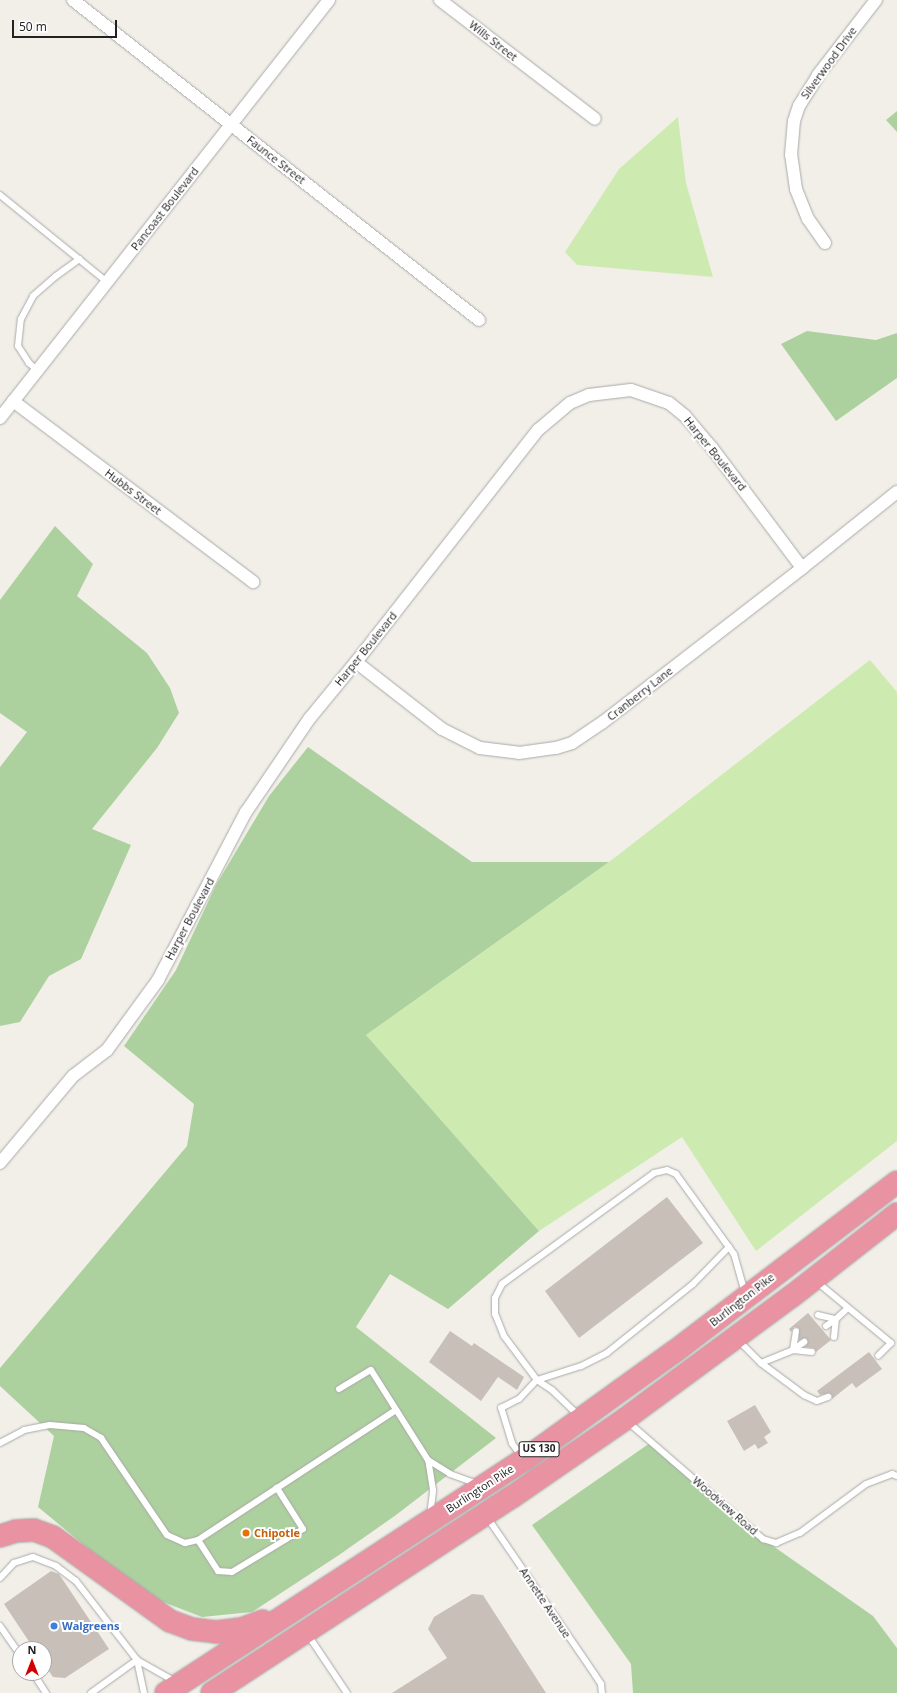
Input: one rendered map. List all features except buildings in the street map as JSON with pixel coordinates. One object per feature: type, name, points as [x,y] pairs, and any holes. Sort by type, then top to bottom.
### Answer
[{"type":"highway","name":"Burlington Pike","points":[[173,1689],[524,1460],[674,1352],[897,1182]]},
{"type":"highway","name":"US 130","points":[[212,1693],[484,1514],[625,1419],[813,1279],[897,1214]]},
{"type":"highway","points":[[0,1536],[16,1531],[34,1530],[53,1536],[170,1621],[192,1629],[216,1632],[241,1629],[293,1611]]},
{"type":"street","name":"Faunce Street","points":[[73,0],[479,320]]},
{"type":"street","name":"Pancoast Boulevard","points":[[0,418],[330,0]]},
{"type":"street","name":"Wills Street","points":[[440,0],[596,119]]},
{"type":"street","name":"Silverwood Drive","points":[[825,243],[808,219],[796,189],[791,155],[794,121],[799,106],[818,75],[876,0]]},
{"type":"street","name":"Harper Boulevard","points":[[0,1163],[73,1076],[107,1050],[158,980],[246,812],[310,718],[356,662],[538,430],[570,403],[589,395],[631,390],[669,403],[685,416],[712,448],[802,568]]},
{"type":"street","name":"Hubbs Street","points":[[13,401],[253,582]]},
{"type":"street","name":"Cranberry Lane","points":[[356,662],[442,729],[480,748],[519,753],[556,748],[572,743],[603,722],[802,568],[897,492]]},
{"type":"lane","points":[[0,195],[107,282]]},
{"type":"lane","points":[[37,370],[29,363],[18,346],[21,319],[33,296],[79,259]]},
{"type":"lane","points":[[582,1419],[552,1390],[537,1380],[504,1336],[495,1314],[495,1298],[502,1284],[654,1173],[667,1170],[676,1174],[729,1247],[739,1267],[746,1297]]},
{"type":"lane","points":[[524,1460],[512,1443],[501,1408],[518,1399],[537,1380],[581,1366],[607,1353],[693,1284],[729,1247]]},
{"type":"lane","points":[[813,1279],[891,1343],[878,1356]]},
{"type":"lane","points":[[826,1326],[848,1308]]},
{"type":"lane","points":[[818,1315],[836,1319]]},
{"type":"lane","points":[[834,1337],[836,1319]]},
{"type":"lane","points":[[793,1350],[796,1331]]},
{"type":"lane","points":[[735,1337],[761,1363],[804,1395],[817,1401],[828,1397]]},
{"type":"lane","points":[[761,1363],[793,1350],[804,1342]]},
{"type":"lane","points":[[793,1350],[812,1352]]},
{"type":"lane","points":[[340,1388],[371,1370],[428,1460],[434,1490],[429,1523]]},
{"type":"lane","points":[[0,1443],[24,1430],[50,1425],[84,1428],[101,1438],[167,1535],[185,1543],[198,1540],[396,1410]]},
{"type":"lane","name":"Woodview Road","points":[[625,1419],[763,1539],[776,1543],[800,1533],[866,1484],[892,1474],[897,1476]]},
{"type":"lane","points":[[428,1460],[450,1474],[484,1486]]},
{"type":"lane","points":[[198,1540],[218,1571],[232,1572],[303,1529],[277,1488]]},
{"type":"lane","name":"Annette Avenue","points":[[484,1514],[595,1675],[600,1684],[602,1693]]},
{"type":"lane","points":[[0,1578],[14,1563],[34,1557],[56,1566],[76,1581],[137,1660],[173,1689]]},
{"type":"lane","points":[[0,1626],[12,1643]]},
{"type":"lane","points":[[306,1632],[347,1693]]},
{"type":"lane","points":[[91,1693],[137,1660]]},
{"type":"lane","points":[[137,1660],[144,1693]]},
{"type":"lane","points":[[38,1681],[46,1693]]},
{"type":"green space","points":[[897,111],[897,132],[886,120]]},
{"type":"green space","points":[[678,117],[686,183],[713,277],[577,265],[565,252],[619,169]]},
{"type":"green space","points":[[807,331],[876,340],[897,333],[897,378],[836,421],[781,344]]},
{"type":"green space","points":[[55,526],[93,564],[77,596],[147,653],[170,688],[179,713],[157,748],[92,829],[131,845],[81,959],[49,976],[20,1022],[0,1026],[0,767],[27,732],[0,713],[0,600]]},
{"type":"green space","points":[[870,660],[897,692],[897,1141],[756,1251],[682,1137],[539,1231],[366,1035],[609,862]]},
{"type":"green space","points":[[308,747],[472,862],[609,862],[366,1035],[539,1231],[448,1309],[390,1274],[356,1327],[496,1438],[396,1515],[339,1555],[252,1612],[202,1617],[158,1600],[101,1559],[38,1507],[54,1436],[0,1386],[0,1368],[187,1146],[194,1104],[124,1046],[176,970],[216,885],[269,796]]},
{"type":"green space","points":[[650,1443],[763,1539],[873,1616],[897,1648],[897,1693],[633,1693],[631,1664],[532,1525]]},
{"type":"place","name":"Chipotle","points":[[246,1533]]},
{"type":"place","name":"Walgreens","points":[[54,1626]]}]
